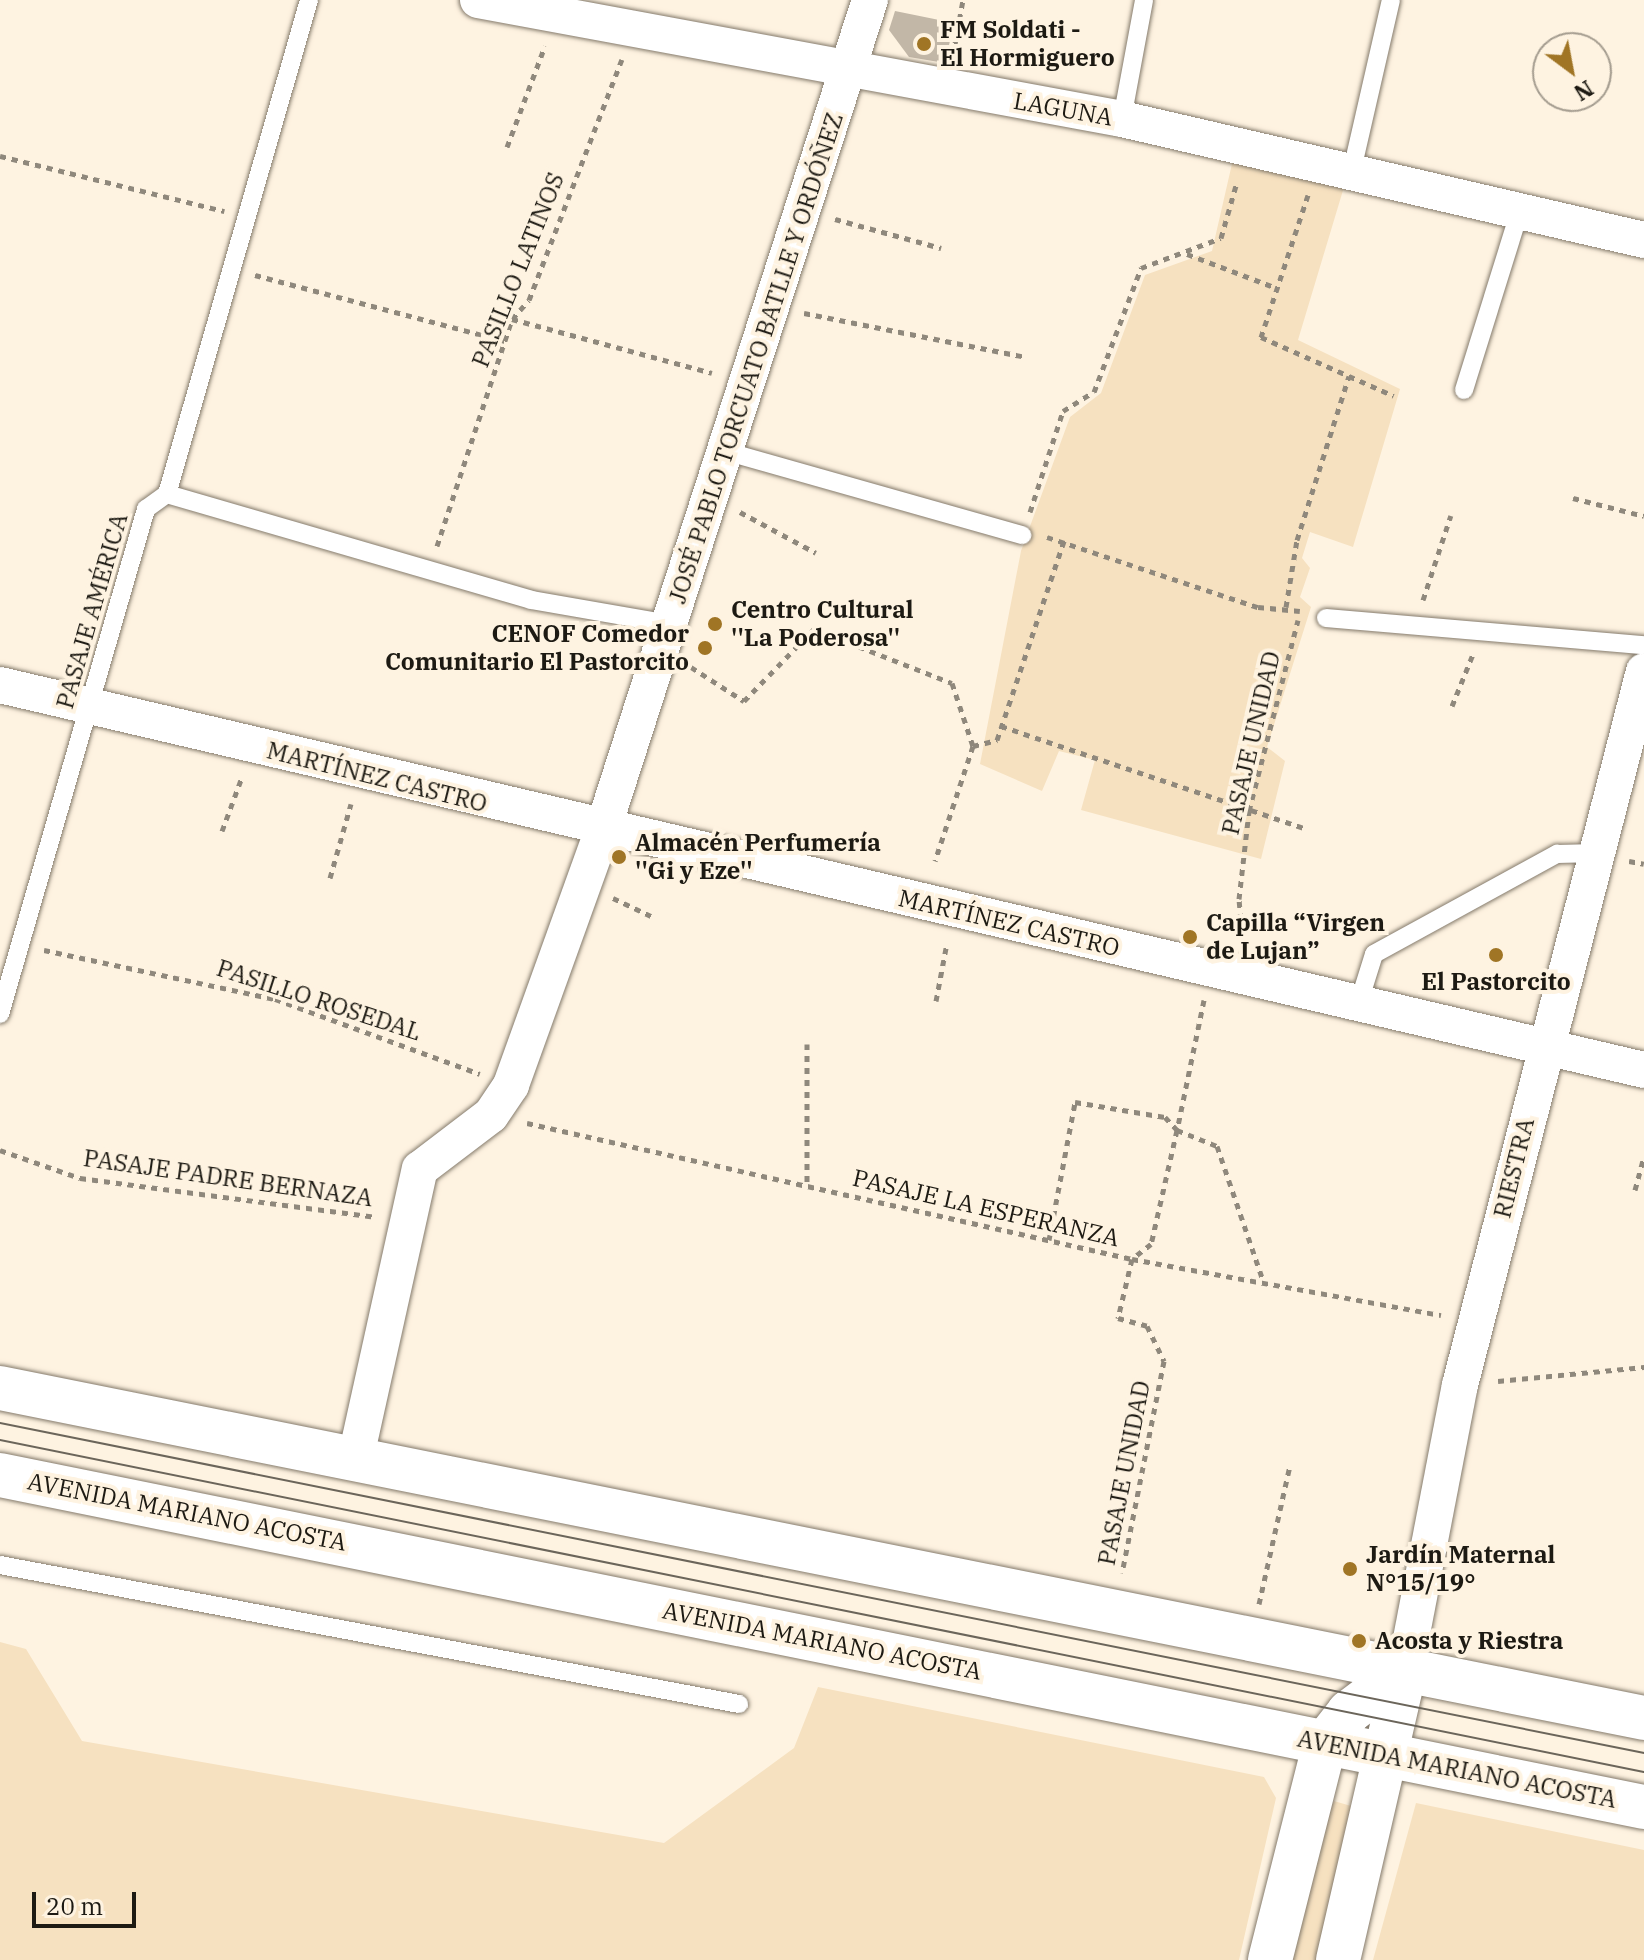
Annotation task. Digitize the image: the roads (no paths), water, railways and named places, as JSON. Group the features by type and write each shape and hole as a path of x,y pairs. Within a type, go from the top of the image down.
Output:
{"main road":[{"path":"0,1388 1644,1718"},
{"name":"AVENIDA MARIANO ACOSTA","path":"0,1475 1644,1807"},
{"path":"1270,1960 1325,1743 1349,1712 1405,1670"},
{"path":"1338,1960 1388,1755 1405,1670"}],"street":[{"name":"JOSÉ PABLO TORCUATO BATLLE Y ORDÓÑEZ","path":"355,1461 420,1169 491,1115 511,1085 602,832 870,0"},
{"name":"LAGUNA","path":"497,2 1122,119 1336,166 1519,213 1644,240"},
{"name":"RIESTRA","path":"1405,1670 1460,1385 1545,1043 1644,671"},
{"name":"MARTÍNEZ CASTRO","path":"0,685 602,832 1545,1043 1644,1070"}],"lane":[{"name":"PASAJE AMÉRICA","path":"0,1014 17,945 90,707 146,509 167,494 309,0"},
{"path":"1122,119 1144,0"},
{"path":"1336,166 1391,0"},
{"path":"1464,390 1519,213"},
{"path":"725,451 1022,535"},
{"path":"167,494 428,573 670,624"},
{"path":"1326,618 1481,634 1644,645"},
{"path":"1359,1002 1374,954 1557,854 1597,853"},
{"path":"0,1565 739,1704"}],"tram line":[{"path":"0,1423 1644,1753"},
{"path":"0,1440 1644,1772"}],"place":[{"name":"FM Soldati - El Hormiguero","path":"924,44"},
{"name":"Centro Cultural ''La Poderosa''","path":"715,624"},
{"name":"CENOF Comedor Comunitario El Pastorcito","path":"705,648"},
{"name":"Almacén Perfumería ''Gi y Eze''","path":"619,857"},
{"name":"Capilla “Virgen de Lujan”","path":"1190,937"},
{"name":"El Pastorcito","path":"1496,955"},
{"name":"Jardín Maternal N°15/19°","path":"1350,1569"},
{"name":"Acosta y Riestra","path":"1359,1641"}]}
